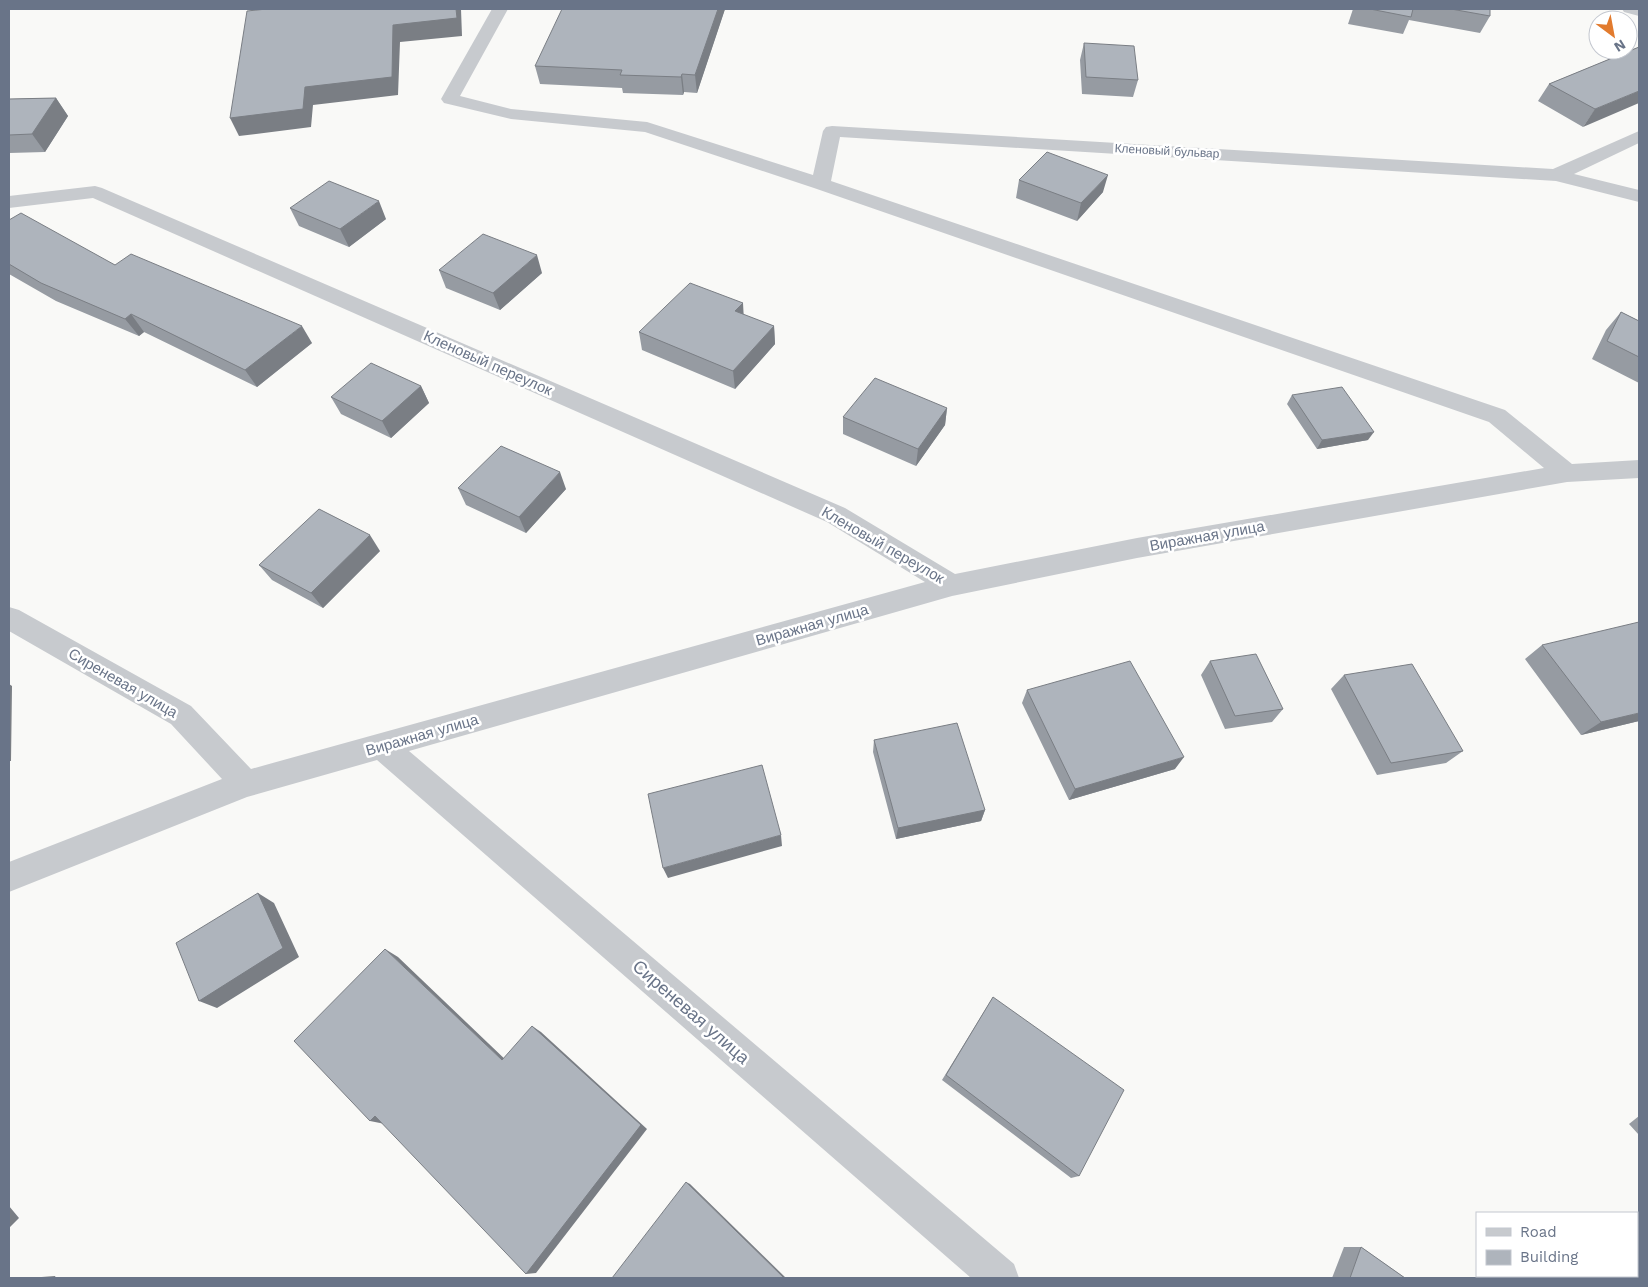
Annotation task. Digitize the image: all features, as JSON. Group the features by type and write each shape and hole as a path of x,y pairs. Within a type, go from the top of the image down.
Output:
{"street":[{"path":"500,9 450,99 511,114 647,126 821,184 1497,416 1567,473"},
{"path":"1630,9 1639,11"},
{"name":"Кленовый бульвар","path":"821,184 832,131 1556,175"},
{"path":"1556,175 1639,136"},
{"path":"1556,175 1639,196"},
{"name":"Кленовый переулок","path":"9,202 96,192 836,515 952,585"},
{"name":"Виражная улица","path":"9,877 246,784 952,585 1136,548 1567,473 1639,469"},
{"name":"Сиреневая улица","path":"9,618 181,714 246,784"},
{"name":"Сиреневая улица","path":"382,746 1000,1278"}],"building":[{"path":"267,9 456,9 457,18 393,25 392,77 305,87 303,109 230,118 247,11"},
{"path":"562,9 718,9 695,75 682,74 681,77 620,75 622,70 535,66"},
{"path":"1370,9 1413,9 1411,17"},
{"path":"1451,9 1490,9 1490,16"},
{"path":"1084,43 1134,46 1138,80 1086,77"},
{"path":"1638,47 1639,91 1595,109 1549,84 1607,60 1638,60"},
{"path":"56,98 32,134 9,135 9,99"},
{"path":"1047,152 1108,175 1081,203 1019,180"},
{"path":"329,181 379,201 340,229 290,208"},
{"path":"21,213 115,265 131,254 302,326 245,370 131,314 125,319 41,283 9,264 9,220"},
{"path":"483,234 537,255 493,293 439,270"},
{"path":"690,283 743,303 735,311 774,326 733,371 639,332"},
{"path":"1621,312 1639,321 1639,357 1607,341"},
{"path":"371,363 421,386 382,421 331,397"},
{"path":"875,378 947,408 918,449 843,417"},
{"path":"1342,387 1374,432 1322,440 1292,395"},
{"path":"501,446 560,472 519,517 458,488"},
{"path":"319,509 370,535 311,593 259,565"},
{"path":"1639,622 1639,713 1601,722 1542,645"},
{"path":"1256,654 1283,709 1235,716 1210,661"},
{"path":"1130,661 1184,757 1075,789 1027,690"},
{"path":"1412,664 1463,751 1391,763 1344,675"},
{"path":"957,723 985,810 898,828 874,740"},
{"path":"762,765 781,835 663,868 648,794"},
{"path":"258,893 283,948 199,1001 176,943"},
{"path":"385,949 502,1060 532,1026 641,1125 526,1274 375,1116 370,1121 294,1041"},
{"path":"993,997 1124,1090 1079,1176 946,1075"},
{"path":"686,1182 784,1278 612,1278"},
{"path":"1361,1247 1405,1278 1350,1278"}]}
